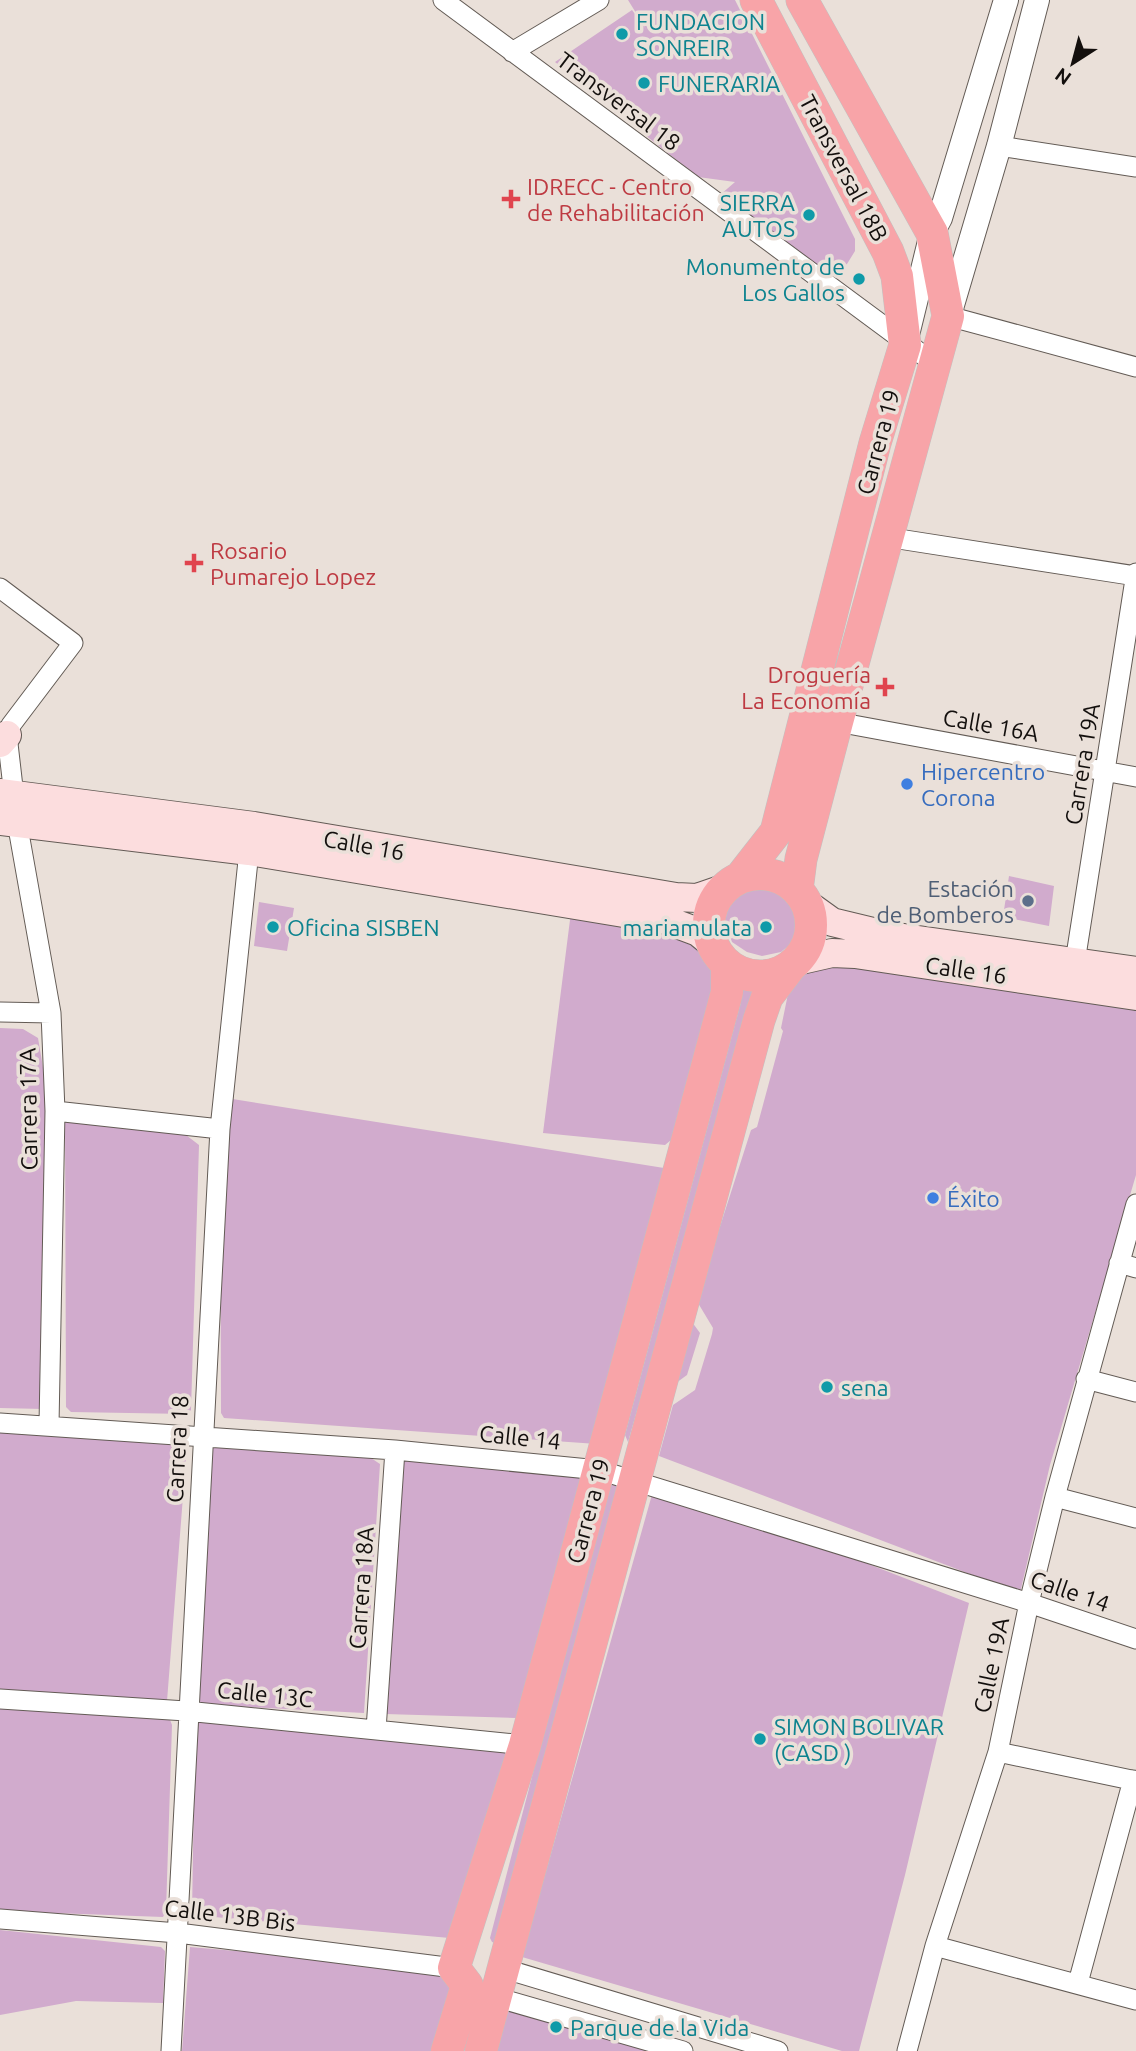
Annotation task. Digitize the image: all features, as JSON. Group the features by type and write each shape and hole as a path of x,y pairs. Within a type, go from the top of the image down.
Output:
{"highway":[{"name":"Transversal 18B","path":"756,0 888,252 897,276 905,345"},
{"name":"Transversal 18B","path":"802,0 932,233 948,316"},
{"name":"Carrera 19","path":"802,897 801,859 948,316"},
{"name":"Carrera 19","path":"733,883 776,831 875,443 905,345"},
{"path":"766,874 783,880 802,897 811,930 807,947 793,964 772,975 753,975 721,955 709,928 711,910 733,883 766,874"},
{"name":"Carrera 19","path":"454,1968 525,1745 727,992 721,955"},
{"name":"Carrera 19","path":"481,2051 759,1020 767,998 793,964"},
{"path":"447,2051 467,1984 454,1968"}],"main road":[{"name":"Calle 16","path":"8,808 254,826 676,897 697,898 733,883"},
{"name":"Calle 16","path":"8,808 666,920 698,932 721,955"},
{"name":"Calle 16","path":"802,897 824,918 852,928 1136,971"},
{"name":"Calle 16","path":"793,964 832,953 855,954 1136,996"}],"street":[{"name":"Transversal 18","path":"443,0 935,365"},
{"path":"512,51 599,0"},
{"name":"Carrera 19","path":"905,345 932,233 940,218 1006,0"},
{"name":"Carrera 19","path":"948,316 999,146 1037,0"},
{"path":"999,146 1136,167"},
{"path":"948,316 1136,367"},
{"path":"886,537 1136,575"},
{"name":"Carrera 19A","path":"1075,962 1136,575"},
{"path":"0,588 73,643 11,725 4,739"},
{"name":"Calle 16A","path":"837,722 1136,777"},
{"name":"Carrera 17A","path":"4,739 8,808 51,1013 55,1111 49,1425"},
{"name":"Carrera 18","path":"170,2051 186,1711 220,1129 249,851"},
{"path":"0,1012 51,1013"},
{"path":"55,1111 220,1129"},
{"name":"Calle 19A","path":"907,2051 935,1946 998,1752 1029,1603 1055,1497 1086,1379 1127,1265 1136,1204"},
{"path":"1086,1379 1136,1392"},
{"name":"Calle 14","path":"0,1423 395,1450 599,1470 1029,1603 1136,1639"},
{"name":"Carrera 18A","path":"376,1730 395,1450"},
{"path":"1055,1497 1136,1518"},
{"name":"Calle 13C","path":"0,1699 186,1711 525,1745"},
{"path":"998,1752 1135,1781 1078,1983"},
{"name":"Calle 13B Bis","path":"0,1919 176,1933 454,1968"},
{"path":"935,1946 1136,2000"},
{"path":"499,1982 683,2051"},
{"path":"499,1982 778,2051"}],"building":[{"path":"628,0 735,0 855,239 855,251 847,264 837,271 824,272 720,195 735,182 698,177 645,135 632,106 615,113 597,86 589,89 555,62 632,10 646,29"},
{"name":"Estación de Bomberos","path":"1009,876 1054,886 1049,926 1003,917"},
{"path":"759,877 783,883 803,917 794,941 781,952 762,956 747,952 732,942 725,922 730,896"},
{"name":"Oficina SISBEN","path":"259,902 294,908 287,951 254,946"},
{"path":"571,912 656,923 710,948 718,973 671,1140 665,1145 543,1133"},
{"path":"809,961 1136,999 1136,1175 1050,1465 1020,1593 659,1456 673,1405 695,1390 712,1334 713,1328 698,1303 699,1292 751,1130 757,1127 783,1031 781,1028 789,989"},
{"path":"742,973 761,977 628,1442 625,1435 741,1002"},
{"path":"0,1028 23,1029 38,1038 48,1097 43,1409 0,1408"},
{"path":"220,1097 664,1168 597,1444 224,1418 221,1413"},
{"path":"65,1119 186,1135 199,1145 191,1410 187,1414 71,1412 66,1407"},
{"path":"692,1322 700,1333 687,1375 676,1383"},
{"path":"0,1430 187,1445 167,1701 0,1693"},
{"path":"211,1444 371,1458 380,1464 364,1713 194,1704"},
{"path":"401,1455 590,1462 516,1718 385,1714"},
{"path":"620,1477 495,1943 490,1938 610,1478"},
{"name":"SIMON BOLIVAR (CASD )","path":"664,1485 969,1603 905,1875 859,2051 842,2051 522,1957 653,1491"},
{"path":"0,1704 169,1717 172,1725 166,1911 163,1917 0,1911"},
{"path":"197,1720 510,1737 461,1939 192,1915"},
{"path":"0,1930 161,1947 165,1951 163,2003 76,2001 0,2015"},
{"path":"190,1947 458,1970 439,2051 182,2051"},
{"name":"Parque de la Vida","path":"513,1997 689,2051 493,2051"}],"place":[{"name":"FUNDACION SONREIR","path":"622,34"},
{"name":"FUNERARIA","path":"644,83"},
{"name":"IDRECC - Centro de Rehabilitación","path":"511,199"},
{"name":"SIERRA AUTOS","path":"809,215"},
{"name":"Monumento de Los Gallos","path":"859,279"},
{"name":"Rosario Pumarejo Lopez","path":"194,563"},
{"name":"Droguería La Economía","path":"885,687"},
{"name":"Hipercentro Corona","path":"907,784"},
{"name":"Estación de Bomberos","path":"1028,901"},
{"name":"Oficina SISBEN","path":"273,927"},
{"name":"mariamulata","path":"766,927"},
{"name":"Éxito","path":"933,1198"},
{"name":"sena","path":"827,1387"},
{"name":"SIMON BOLIVAR (CASD )","path":"760,1739"},
{"name":"Parque de la Vida","path":"556,2027"}]}
